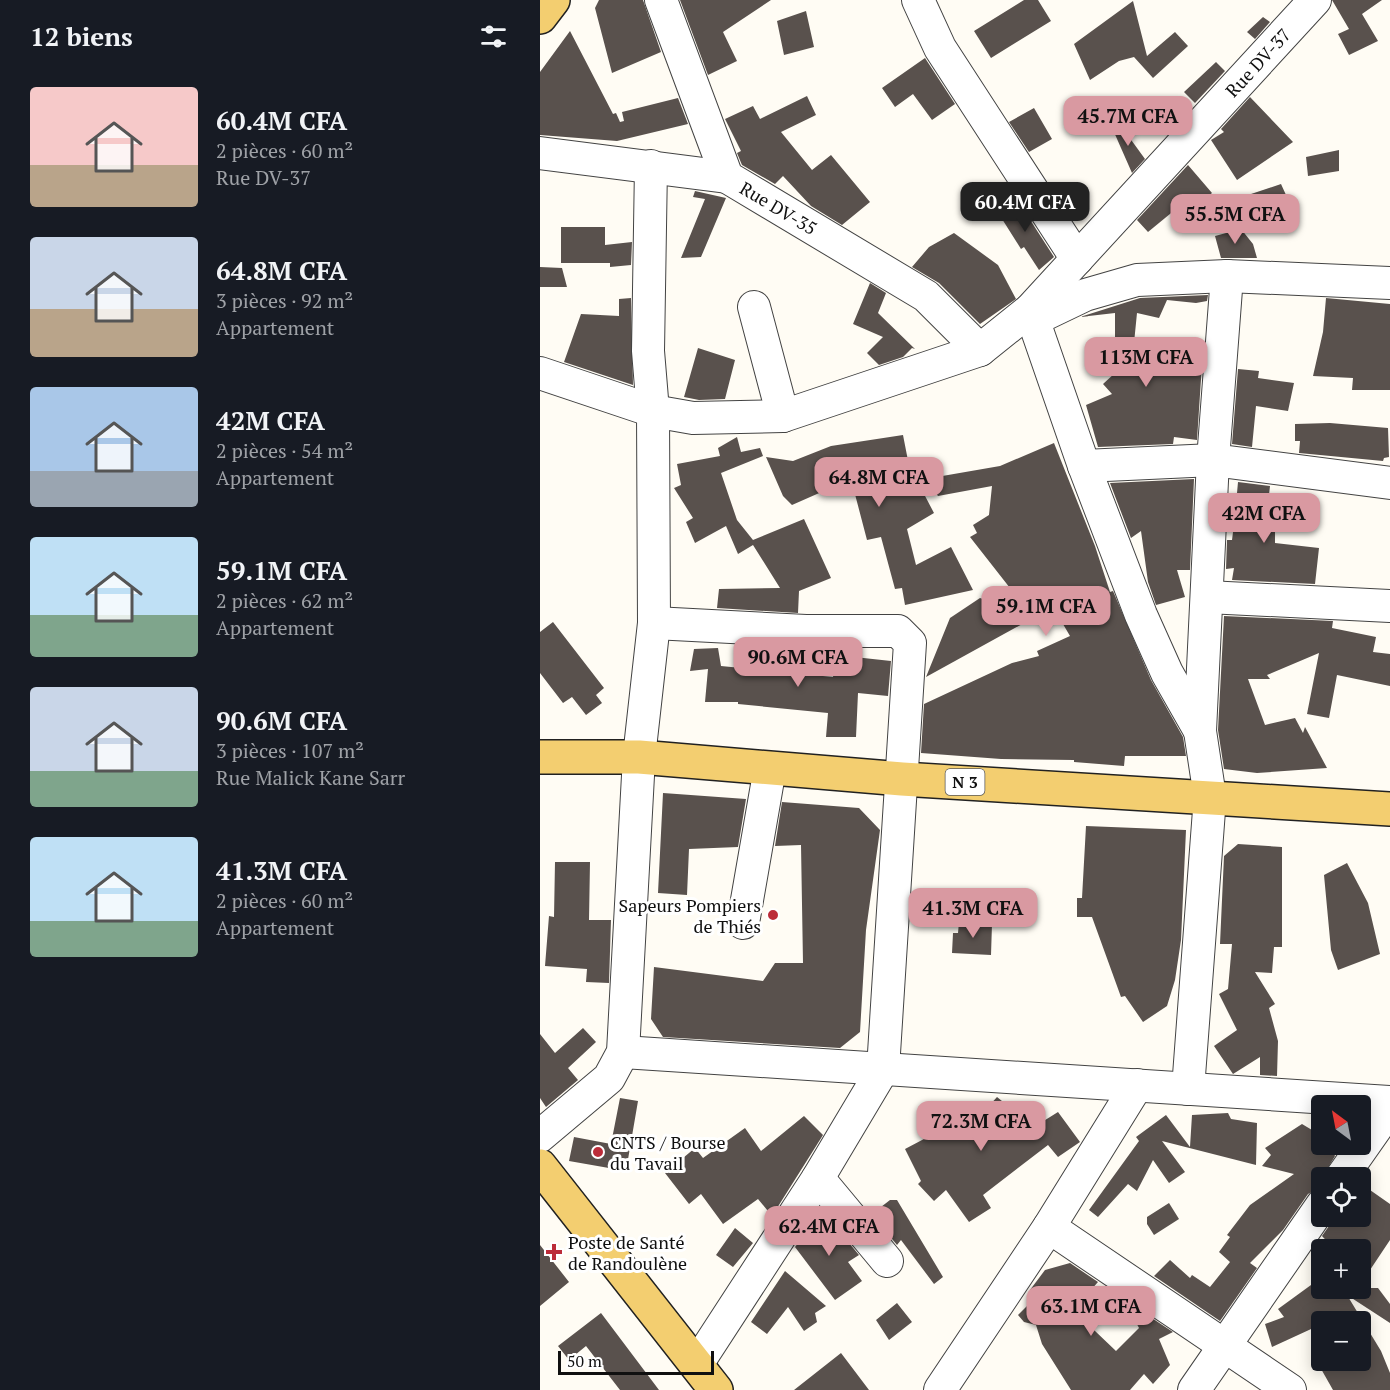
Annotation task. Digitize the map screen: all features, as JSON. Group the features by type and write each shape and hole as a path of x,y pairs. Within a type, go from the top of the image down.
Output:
{"main road":[{"path":"540,17 553,0"},
{"name":"N 3","path":"540,756 639,757 902,778 1390,810"},
{"path":"540,1166 717,1390"}],"street":[{"name":"Rue DV-35","path":"661,0 727,177 926,296 980,350"},
{"path":"918,0 940,48 1077,259"},
{"name":"Rue DV-37","path":"1032,315 1077,259 1315,0"},
{"path":"540,153 727,177"},
{"path":"540,1136 609,1078 623,1052 639,757 654,622 653,411 648,351 651,166"},
{"path":"540,373 653,411 693,418 783,416 980,350 1032,315 1085,295 1137,280 1227,276 1390,284"},
{"path":"1188,1089 1210,797 1200,731 1214,460 1227,276"},
{"path":"754,307 783,416"},
{"path":"1032,315 1084,466 1141,615 1167,673 1200,731"},
{"path":"1084,466 1214,460 1390,483"},
{"path":"1207,597 1390,606"},
{"path":"654,622 807,631 898,631 910,643 911,656 883,1069 818,1178 697,1364"},
{"path":"743,923 770,768"},
{"path":"623,1052 1390,1102"},
{"path":"940,1390 1049,1227 1137,1085"},
{"path":"1349,1167 1390,1108"},
{"path":"818,1178 887,1261"},
{"path":"1194,1390 1311,1221"},
{"path":"1049,1227 1290,1390"}],"building":[{"path":"599,0 643,0 661,52 612,73 595,8"},
{"path":"680,0 771,0 723,32 737,61 708,75"},
{"path":"1024,0 1038,0 1051,21 991,58 974,31"},
{"path":"1332,0 1382,0 1362,14 1378,41 1349,55 1338,34 1349,29"},
{"path":"1133,1 1147,56 1175,32 1188,46 1153,78 1134,57 1119,61 1090,80 1074,44"},
{"path":"806,11 814,47 784,55 777,21"},
{"path":"1263,17 1270,22 1255,39 1247,32"},
{"path":"570,31 613,114 616,113 620,122 624,121 622,112 678,98 688,124 617,141 540,135 540,72"},
{"path":"925,58 955,104 932,120 913,94 895,107 882,88"},
{"path":"1216,62 1225,71 1195,103 1184,92"},
{"path":"807,96 816,115 781,132 812,170 831,155 870,202 842,225 811,206 783,176 775,184 742,165 737,153 741,151 725,119 753,106 760,119"},
{"path":"1250,97 1293,142 1237,180 1211,140 1224,132 1221,129"},
{"path":"1034,108 1052,139 1029,152 1009,122"},
{"path":"1116,119 1145,159 1132,173 1110,123"},
{"path":"1339,150 1339,171 1308,176 1306,157"},
{"path":"1188,165 1212,193 1194,208 1187,200 1148,232 1137,220"},
{"path":"1281,184 1291,206 1260,219 1245,196"},
{"path":"695,191 726,198 701,257 681,258 705,199 693,197"},
{"path":"1016,198 1054,257 1039,270 1024,247 1021,249 997,211"},
{"path":"561,227 605,227 605,245 632,242 631,265 610,267 610,263 561,263"},
{"path":"1241,229 1253,244 1257,258 1221,258 1215,236"},
{"path":"954,233 998,265 1016,299 980,324 939,283 912,267 929,247"},
{"path":"540,267 562,268 567,287 540,287"},
{"path":"870,283 886,293 878,313 915,349 912,348 903,357 879,365 867,353 883,337 853,324"},
{"path":"1208,295 1207,301 1196,303 1167,300 1159,318 1137,313 1132,363 1164,361 1164,365 1202,364 1197,440 1174,437 1173,444 1098,447 1086,405 1112,394 1103,384 1115,373 1115,313 1080,317 1140,298"},
{"path":"631,298 633,385 564,362 581,314 619,316 619,299"},
{"path":"1326,298 1390,304 1390,390 1352,390 1353,378 1313,376 1323,332"},
{"path":"698,348 735,360 725,399 699,400 684,397"},
{"path":"1238,369 1259,371 1258,378 1294,383 1288,411 1256,406 1252,447 1232,444"},
{"path":"1330,423 1388,428 1389,457 1384,458 1383,461 1299,453 1300,441 1295,441 1295,424"},
{"path":"903,435 911,476 920,471 931,490 924,494 934,513 907,529 916,565 951,547 973,590 905,605 902,588 895,589 881,537 867,540 851,479 792,505 783,496 766,457 793,461 831,446"},
{"path":"737,437 741,452 760,448 763,456 721,473 737,520 753,540 804,519 831,578 799,591 798,613 717,608 719,589 780,588 753,545 738,554 726,526 695,543 686,522 693,518 674,488 681,485 677,464 720,456 718,448"},
{"path":"1054,443 1095,546 1110,592 1113,591 1151,680 1183,737 1186,756 1125,756 1124,766 1074,762 1074,760 1001,759 921,753 924,704 1012,663 1039,656 1037,651 1070,636 1053,607 926,677 950,618 980,598 1032,616 970,537 977,533 973,525 989,515 992,486 938,496 925,479 1000,466"},
{"path":"1194,479 1190,570 1177,570 1185,597 1156,605 1148,582 1141,531 1131,538 1110,483"},
{"path":"1238,482 1270,486 1266,522 1275,522 1275,543 1319,548 1315,584 1232,580 1234,568 1226,569 1227,540 1232,540 1236,509 1229,508 1231,493 1237,493"},
{"path":"1224,616 1333,621 1332,628 1376,637 1373,652 1390,654 1390,686 1337,675 1329,718 1307,714 1319,653 1267,675 1270,679 1248,679 1265,725 1295,718 1303,733 1305,727 1327,768 1257,773 1224,769 1218,730"},
{"path":"553,622 604,688 596,695 602,703 586,715 572,697 563,703 540,673 540,632"},
{"path":"718,648 721,666 833,677 836,655 891,661 888,696 858,693 856,737 826,737 828,713 738,704 738,702 705,702 708,669 690,671 694,649"},
{"path":"663,793 746,799 738,847 689,849 687,895 658,893"},
{"path":"782,802 859,808 880,830 866,930 860,1032 840,1048 663,1037 651,1019 654,967 763,981 775,963 803,963 801,845 775,846"},
{"path":"1086,826 1186,830 1181,940 1175,980 1167,1006 1143,1022 1125,996 1121,997 1092,917 1077,917 1077,898 1082,898"},
{"path":"1238,844 1282,847 1282,947 1274,947 1272,973 1255,972 1275,1004 1269,1008 1278,1041 1277,1076 1260,1075 1260,1057 1233,1074 1214,1046 1237,1030 1219,994 1228,989 1232,944 1220,944 1224,856"},
{"path":"555,862 590,862 589,920 611,920 609,983 586,982 587,969 545,966 549,916 554,917"},
{"path":"1347,863 1368,903 1380,954 1338,970 1331,950 1324,875"},
{"path":"959,922 992,924 991,955 952,953 953,933 958,933"},
{"path":"583,1028 596,1042 568,1068 578,1080 546,1107 540,1098 540,1034 555,1053"},
{"path":"997,1097 1034,1127 1058,1112 1080,1142 1058,1157 1048,1145 983,1195 991,1208 969,1222 946,1190 934,1201 918,1184 921,1181 905,1149 941,1130 925,1103 957,1104 970,1127"},
{"path":"620,1098 638,1101 626,1171 569,1161 574,1137 611,1144"},
{"path":"1228,1113 1231,1119 1257,1123 1256,1165 1162,1141 1185,1172 1169,1183 1153,1160 1137,1191 1128,1184 1098,1217 1089,1210 1139,1141 1136,1137 1166,1115 1190,1147 1192,1115"},
{"path":"804,1116 823,1135 772,1216 758,1199 723,1224 701,1194 689,1204 665,1173 695,1148 703,1158 745,1128 761,1151"},
{"path":"1302,1124 1311,1129 1311,1155 1335,1156 1328,1167 1311,1167 1311,1192 1283,1230 1250,1263 1257,1268 1220,1321 1154,1276 1170,1260 1190,1278 1192,1275 1210,1287 1230,1262 1219,1252 1230,1237 1227,1235 1250,1205 1294,1174 1262,1166 1271,1155 1265,1148"},
{"path":"1371,1191 1390,1204 1390,1240 1371,1268 1371,1239 1325,1239 1322,1236 1328,1227 1371,1227"},
{"path":"890,1200 897,1200 943,1277 934,1284 901,1240 897,1245 872,1214"},
{"path":"1169,1203 1179,1219 1154,1235 1147,1224 1147,1217"},
{"path":"823,1212 859,1255 848,1262 862,1281 835,1300 795,1247"},
{"path":"735,1228 753,1243 733,1267 716,1255"},
{"path":"540,1245 569,1282 540,1306"},
{"path":"1070,1263 1098,1282 1073,1310 1116,1351 1139,1328 1130,1311 1135,1307 1173,1332 1159,1339 1170,1365 1153,1384 1144,1374 1130,1390 1071,1390 1042,1344 1036,1325 1024,1322 1018,1315 1037,1296 1030,1290 1045,1270"},
{"path":"785,1271 826,1306 815,1313 817,1322 804,1331 788,1307 767,1334 751,1322"},
{"path":"1311,1285 1311,1299 1349,1299 1357,1311 1311,1311 1311,1329 1272,1347 1265,1324 1284,1317 1278,1309"},
{"path":"1371,1288 1378,1288 1390,1304 1390,1323 1353,1299 1371,1299"},
{"path":"897,1303 912,1322 889,1340 876,1320"},
{"path":"601,1313 659,1390 620,1390 586,1346 569,1360 558,1346"},
{"path":"1371,1335 1390,1373 1390,1390 1333,1390 1322,1371 1371,1371"},
{"path":"841,1353 869,1390 794,1390"}],"place":[{"name":"Sapeurs Pompiers de Thiés","path":"773,915"},
{"name":"CNTS / Bourse du Tavail","path":"598,1152"},
{"name":"Poste de Santé de Randoulène","path":"554,1252"}]}
